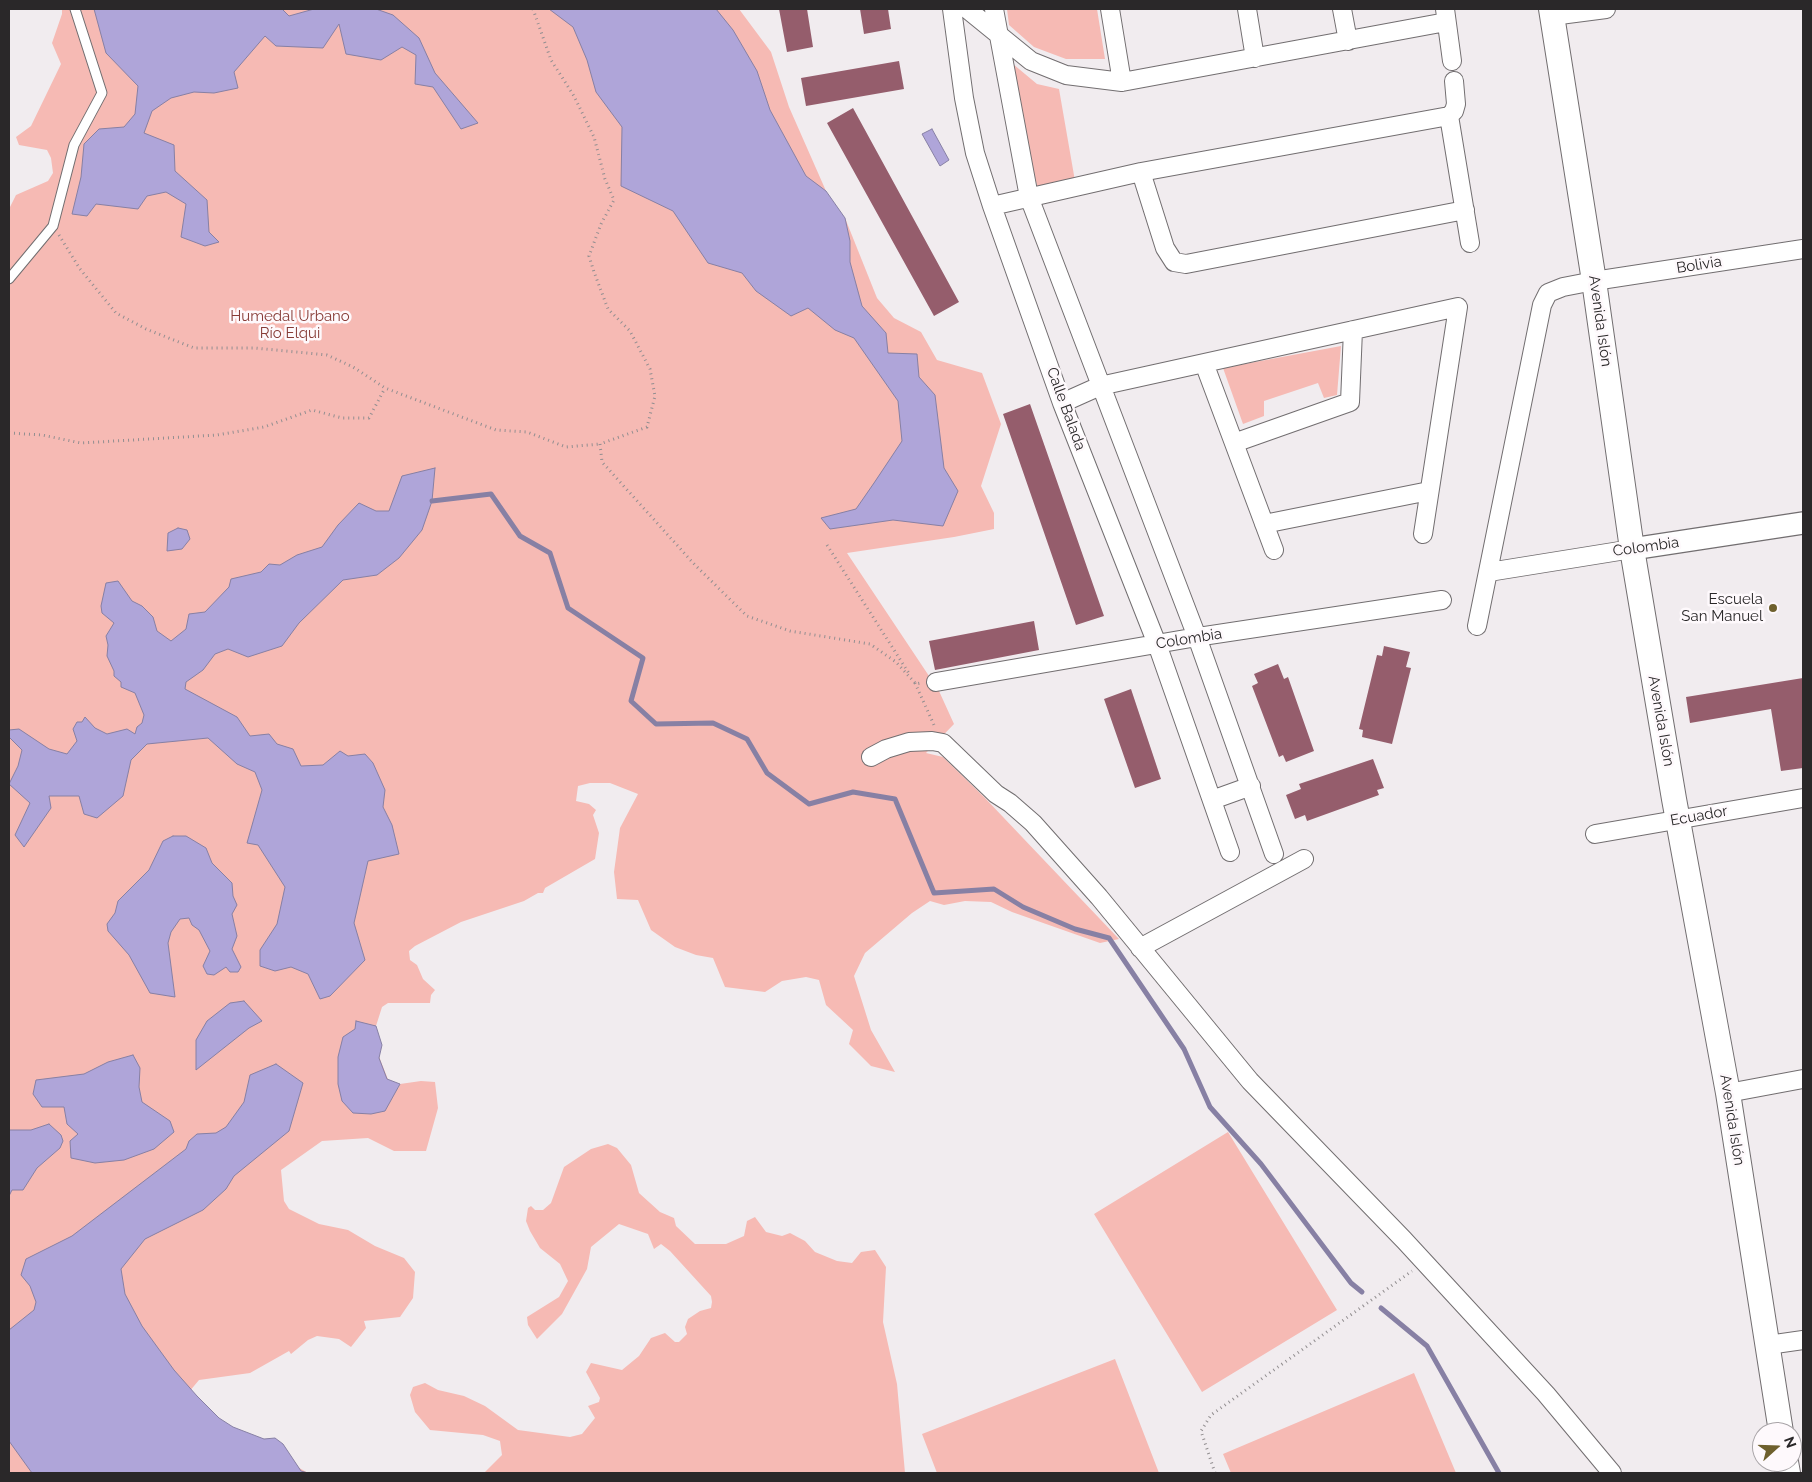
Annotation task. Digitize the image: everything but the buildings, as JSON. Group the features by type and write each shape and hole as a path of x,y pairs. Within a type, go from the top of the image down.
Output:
{"main road":[{"name":"Avenida Islón","path":"1552,12 1594,281 1632,549 1678,819 1728,1093 1780,1422"}],"street":[{"name":"Calle Balada","path":"952,9 964,98 976,153 992,206 1062,402 1157,644 1230,852"},
{"path":"967,9 1031,61 1066,75 1122,82 1348,41 1446,15 1452,61"},
{"path":"994,9 1028,197 1197,637 1274,854"},
{"path":"1110,9 1122,82"},
{"path":"1247,9 1255,58"},
{"path":"1342,9 1348,41"},
{"path":"1552,12 1606,9"},
{"path":"992,206 1140,172 1448,116 1454,111 1456,104 1454,81"},
{"path":"1448,116 1470,243"},
{"path":"1140,172 1165,248 1174,262 1186,264 1465,210"},
{"name":"Bolivia","path":"1489,572 1542,305 1548,292 1594,281 1803,248"},
{"path":"1062,402 1100,386 1458,307 1423,534"},
{"path":"1234,443 1350,402 1353,330"},
{"path":"1204,363 1274,550"},
{"path":"1264,524 1429,491"},
{"name":"Colombia","path":"1489,572 1803,523"},
{"path":"1477,626 1489,572"},
{"name":"Colombia","path":"936,682 1197,637 1442,600"},
{"path":"871,757 886,749 909,742 932,741 943,743 996,794 1010,803 1033,823 1099,896 1250,1081 1424,1262 1546,1394 1612,1473"},
{"path":"1212,800 1251,786"},
{"name":"Ecuador","path":"1595,834 1803,798"},
{"path":"1140,948 1304,859"},
{"path":"1728,1093 1803,1079"},
{"path":"1768,1345 1803,1340"}],"lane":[{"path":"9,279 53,226 74,144 102,92 75,9"}],"path":[{"path":"53,226 80,269 116,313 146,329 194,348 255,348 327,355 353,367 385,388 496,430 527,432 566,447 600,444 647,427 655,396 650,369 630,331 608,309 589,256 601,224 614,200 605,179 594,137 574,96 551,60 533,9"},
{"path":"9,433 42,435 81,443 218,435 264,428 312,410 342,418 369,418 385,388"},
{"path":"600,444 602,462 623,487 695,565 747,616 790,631 870,644 896,662 916,684"},
{"path":"827,545 916,684 943,743"},
{"path":"916,684 936,682"},
{"path":"1215,1473 1201,1431 1211,1415 1424,1262"}],"green space":[{"name":"Humedal Urbano Río Elqui","path":"62,9 739,9 771,52 789,107 826,191 821,187 849,250 845,218 877,298 894,318 921,332 937,360 982,373 1001,424 981,486 994,513 994,529 847,553 939,691 954,724 926,753 943,757 984,797 1119,939 1100,943 1012,912 991,902 965,901 944,905 930,901 912,913 865,953 854,976 871,1030 895,1072 871,1066 849,1044 853,1030 826,1005 819,980 806,977 782,981 765,992 725,987 713,958 696,955 675,947 651,930 638,900 617,899 614,872 620,828 638,794 610,783 590,783 578,786 576,801 589,804 596,810 593,815 599,833 595,859 545,888 543,893 538,893 524,901 461,922 415,946 409,951 410,960 417,965 423,979 435,990 431,995 430,1003 388,1003 382,1007 376,1026 378,1054 389,1082 398,1088 400,1084 421,1081 435,1082 438,1108 426,1151 394,1151 368,1138 322,1141 281,1170 284,1201 289,1209 319,1224 348,1230 375,1246 404,1258 415,1272 413,1298 400,1317 364,1321 366,1328 351,1347 339,1339 317,1336 308,1340 291,1354 289,1351 250,1373 199,1380 189,1392 198,1409 308,1473 9,1473 9,209 16,195 48,181 53,173 51,158 47,150 19,145 16,137 31,126 61,64 52,43"},
{"path":"1007,9 1097,9 1105,59 1066,59 1034,47 1009,25"},
{"path":"1013,64 1037,84 1059,89 1075,181 1038,189 1023,131"},
{"path":"1341,346 1337,395 1324,398 1318,383 1264,401 1264,416 1243,424 1223,368"},
{"path":"1228,1132 1337,1310 1202,1392 1094,1214"},
{"path":"608,1144 617,1148 631,1165 639,1193 660,1212 674,1218 676,1226 695,1244 726,1244 744,1236 747,1221 755,1217 766,1232 782,1236 790,1233 805,1241 815,1252 837,1261 852,1263 861,1252 875,1250 886,1267 883,1322 897,1384 905,1473 484,1473 502,1455 500,1441 483,1435 430,1430 415,1412 410,1395 413,1387 425,1383 438,1390 464,1396 485,1406 518,1430 570,1437 582,1434 595,1418 588,1406 599,1402 600,1398 586,1372 591,1363 622,1370 639,1356 651,1338 665,1333 675,1342 679,1342 687,1334 685,1327 688,1319 700,1311 711,1308 711,1296 670,1251 661,1244 654,1249 648,1234 619,1224 591,1247 587,1269 562,1314 537,1339 528,1325 527,1317 559,1297 568,1281 560,1264 540,1248 530,1231 526,1221 528,1208 531,1206 535,1210 543,1210 551,1203 564,1167 591,1149"},
{"path":"1115,1359 1159,1473 937,1473 922,1434"},
{"path":"1414,1373 1456,1473 1231,1473 1223,1454"}],"shaded area":[{"path":"94,9 282,9 289,16 314,9 376,9 393,15 419,38 435,73 478,123 461,129 433,87 415,84 416,55 402,47 381,60 346,54 339,24 323,48 276,46 265,36 234,72 238,88 214,93 194,92 171,98 152,111 144,133 174,145 175,171 207,200 209,232 219,242 205,246 181,237 186,204 166,192 147,196 138,209 96,204 87,216 72,214 81,177 84,144 99,129 124,127 135,114 138,86 106,53"},
{"path":"549,9 716,9 733,30 757,71 770,110 806,176 826,191 845,218 850,241 850,262 862,306 886,333 888,353 917,354 919,377 935,395 944,468 958,491 943,526 893,520 830,529 821,518 856,509 902,441 898,401 854,338 835,330 808,308 791,316 756,291 742,273 708,263 673,211 621,186 622,127 596,92 587,60 573,27"},
{"path":"932,129 949,160 940,166 922,134"},
{"path":"435,468 432,501 422,530 399,558 377,575 343,580 299,623 282,646 248,657 228,649 215,654 203,670 186,682 185,689 237,717 250,736 269,734 277,744 293,749 301,766 323,765 340,751 348,756 365,754 373,763 385,790 383,807 392,825 399,854 368,861 354,923 365,960 330,996 320,999 308,974 291,967 275,971 260,966 260,950 277,924 285,887 258,845 247,843 262,790 255,772 237,764 208,738 147,744 131,760 123,796 97,818 84,814 79,796 49,796 51,808 24,847 15,835 30,803 9,784 18,766 22,750 9,737 9,730 19,729 49,749 67,754 77,741 73,729 77,722 82,722 85,717 95,728 107,734 127,729 135,734 137,727 142,723 144,715 135,693 121,687 121,682 114,676 114,671 107,656 108,645 106,636 114,623 102,613 101,606 106,583 118,581 132,601 142,606 153,617 157,631 171,641 186,629 189,614 205,612 229,587 231,579 261,572 269,564 280,565 297,555 322,547 338,525 359,503 376,511 389,511 402,476"},
{"path":"178,528 187,530 190,539 182,549 167,551 168,533"},
{"path":"173,836 186,836 206,848 212,863 232,883 233,896 237,905 232,914 237,936 232,949 241,967 238,972 230,972 226,967 214,975 207,974 203,966 210,951 199,930 192,925 189,918 180,919 171,932 168,943 175,997 150,993 129,955 108,931 107,924 115,913 118,901 149,870 163,841"},
{"path":"244,1001 262,1021 249,1028 196,1070 196,1040 207,1021 230,1003"},
{"path":"356,1021 376,1026 382,1045 379,1058 387,1079 400,1084 385,1111 371,1114 353,1113 342,1101 338,1084 338,1057 343,1037 355,1029"},
{"path":"133,1055 140,1068 139,1087 142,1102 170,1121 174,1132 154,1149 124,1160 95,1163 71,1158 70,1141 78,1134 67,1124 64,1107 42,1107 33,1094 36,1080 84,1074 108,1062"},
{"path":"276,1064 303,1083 289,1131 234,1176 226,1189 203,1210 145,1239 121,1269 125,1294 142,1326 174,1370 197,1396 219,1418 233,1427 264,1439 275,1438 283,1444 301,1471 308,1473 32,1473 9,1441 9,1330 34,1310 36,1302 30,1286 21,1275 26,1259 72,1236 186,1149 189,1141 197,1134 216,1133 226,1127 244,1102 250,1075"},
{"path":"49,1124 61,1135 63,1141 60,1148 37,1168 23,1190 12,1190 9,1196 9,1130 31,1130"}],"waterway":[{"path":"432,501 491,494 520,536 550,553 568,608 643,658 631,701 656,724 713,723 747,739 767,773 809,804 853,792 895,799 934,893 994,889 1023,907 1075,929 1109,938 1184,1049 1210,1107 1261,1164 1351,1283 1362,1292"},
{"path":"1381,1308 1427,1346 1499,1473"}],"place":[{"name":"Escuela San Manuel","path":"1773,608"}]}
